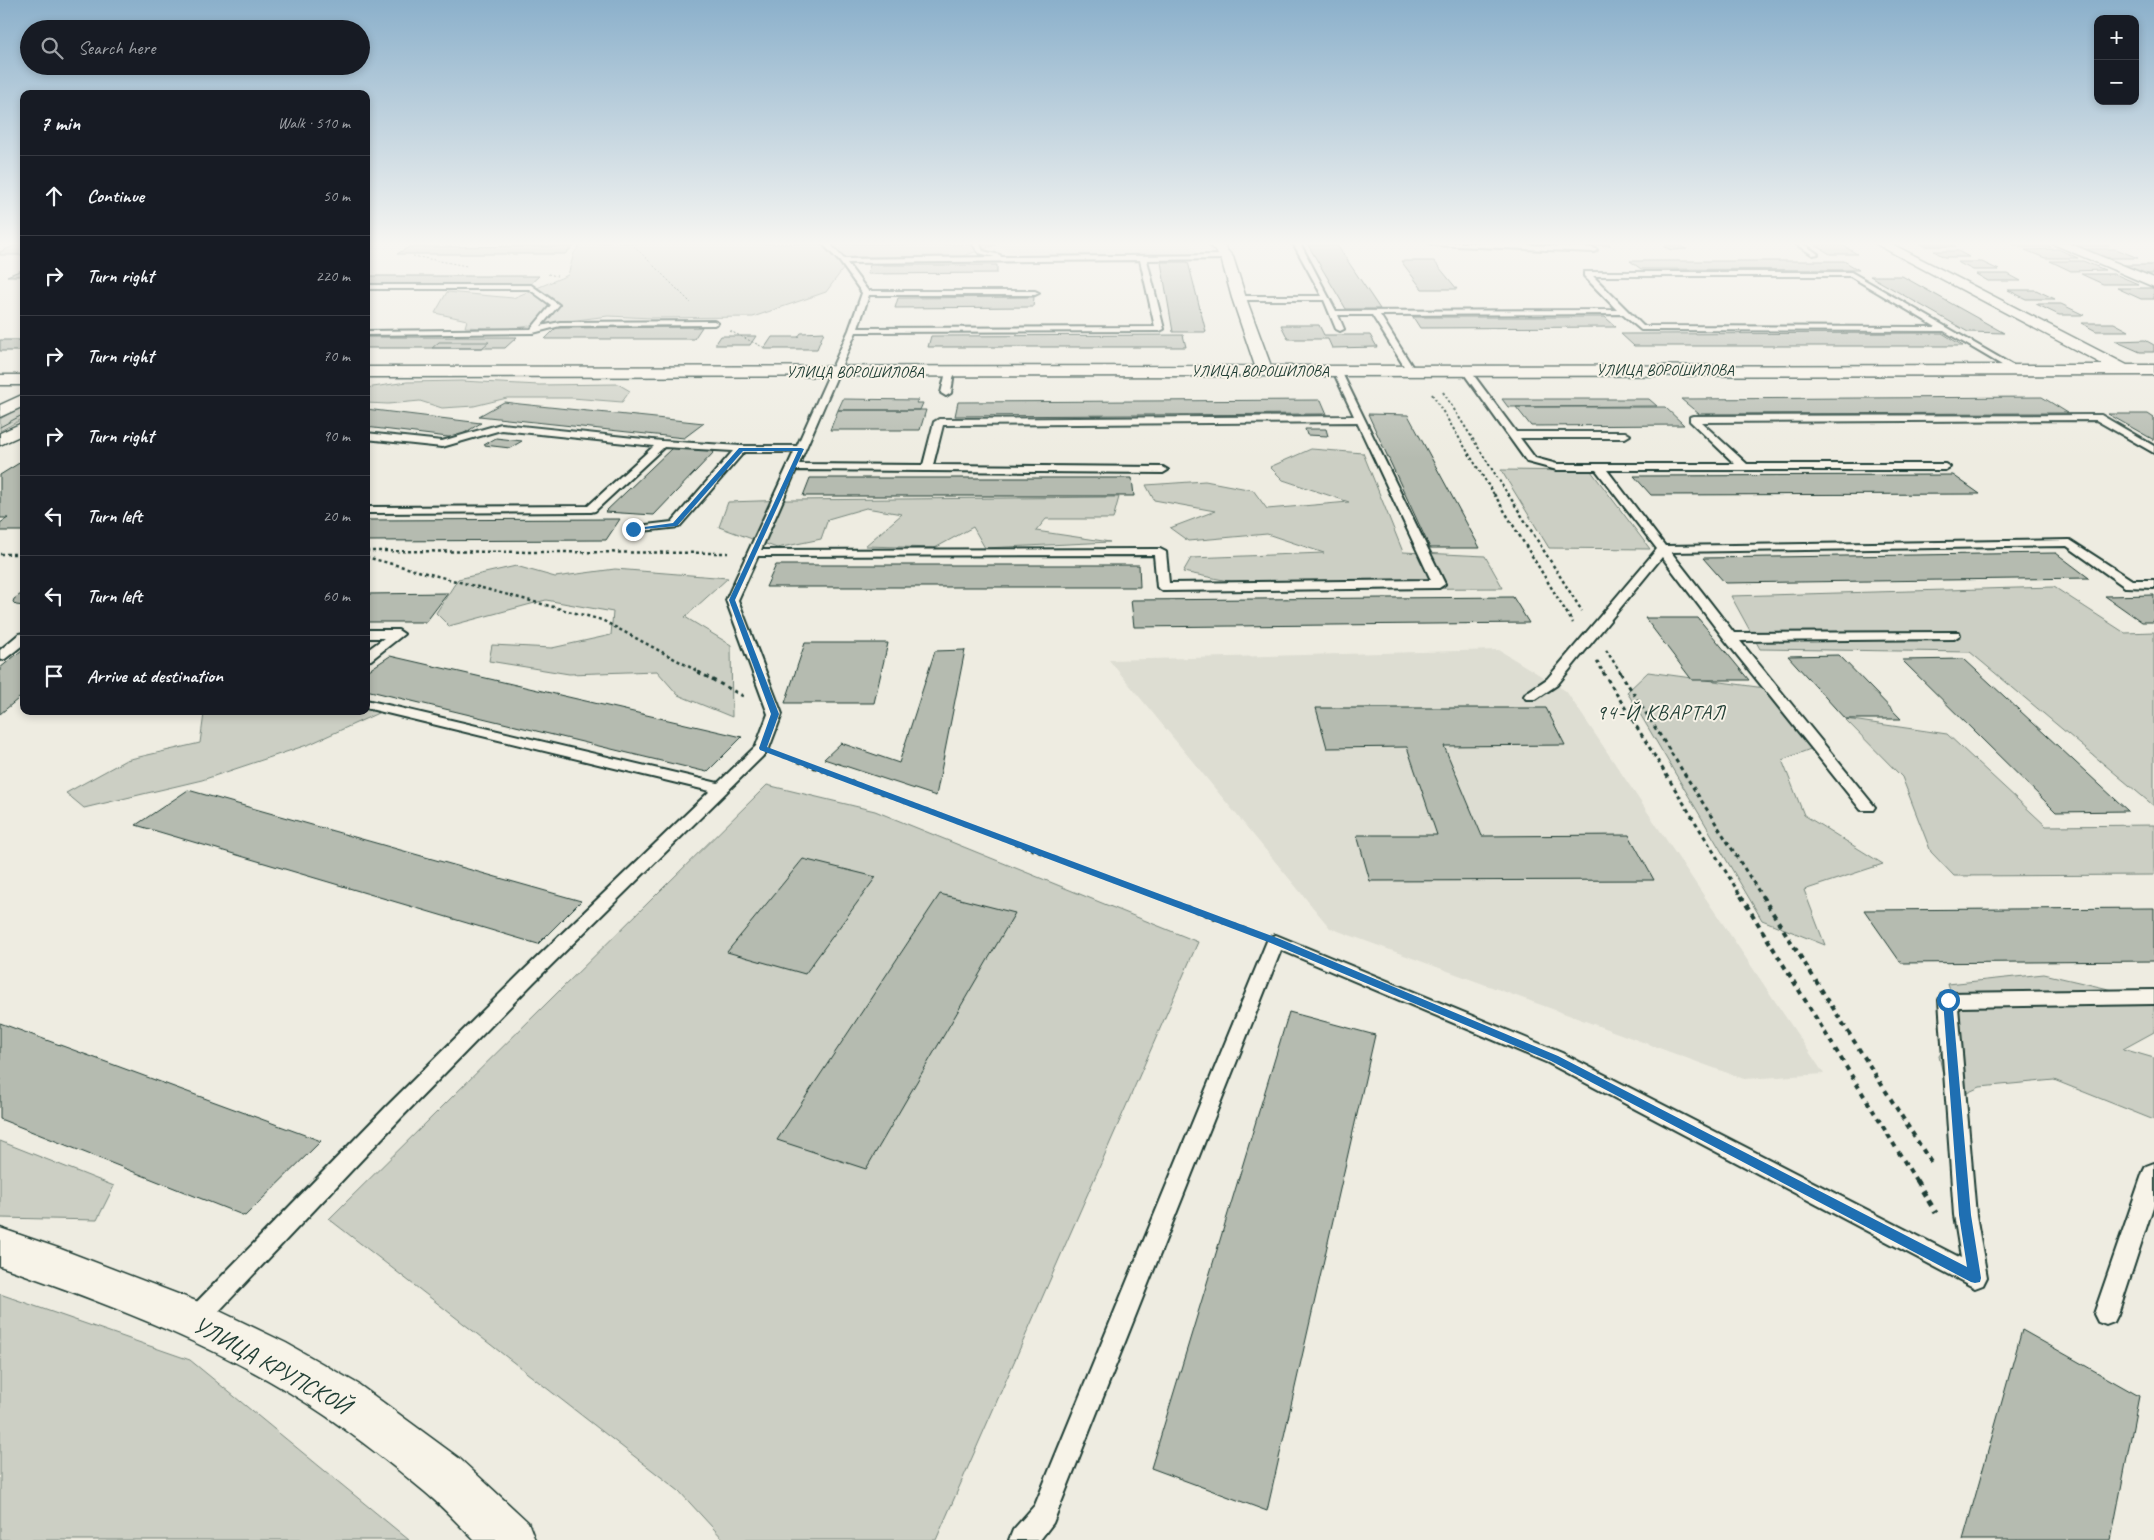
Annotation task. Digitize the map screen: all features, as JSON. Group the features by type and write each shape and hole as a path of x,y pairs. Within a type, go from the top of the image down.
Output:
{"street":[{"path":"1245,315 1265,371"},
{"path":"2018,315 2154,385"},
{"path":"0,366 20,366"},
{"name":"УЛИЦА ВОРОШИЛОВА","path":"370,372 2154,370"},
{"path":"0,380 20,380"},
{"path":"0,412 20,401"},
{"path":"0,440 20,429"},
{"name":"УЛИЦА КРУПСКОЙ","path":"0,1247 58,1267 194,1321 270,1358 342,1400 443,1476 510,1540"}],"lane":[{"path":"533,331 547,315"},
{"path":"194,1321 394,1112 763,748 775,714 732,600 801,449 858,315"},
{"path":"853,330 1160,329 1157,315"},
{"path":"1333,315 1340,329"},
{"path":"1376,315 1411,371"},
{"path":"1627,315 1641,328 1945,329"},
{"path":"1921,315 2015,369"},
{"path":"370,333 533,331 560,324 714,323"},
{"path":"754,553 1160,552 1163,587 1439,584 1358,419 1337,371"},
{"path":"1466,371 1531,460 1557,467 1945,466"},
{"path":"946,394 950,372"},
{"path":"1744,466 1693,419 2098,417 2154,450"},
{"path":"927,468 939,422 1358,419"},
{"path":"370,436 442,444 501,428 662,444 741,449 801,449"},
{"path":"1512,435 1625,435"},
{"path":"370,510 591,509 662,444"},
{"path":"633,529 675,525 741,449"},
{"path":"793,467 1162,470"},
{"path":"1598,467 1730,637 1867,808"},
{"path":"1531,696 1552,682 1663,549 2070,543 2129,584 2154,584"},
{"path":"370,634 398,634 370,653"},
{"path":"1730,637 1954,635"},
{"path":"0,656 20,640"},
{"path":"370,705 722,789"},
{"path":"1023,1540 1044,1514 1276,941 1554,1058 1975,1278 1965,1215 1948,1000 2154,998"},
{"path":"2106,1314 2154,1172"}],"path":[{"path":"1440,387 1933,1165"},
{"path":"1428,388 1939,1218"},
{"path":"370,551 754,553"},
{"path":"0,554 20,554"},
{"path":"370,558 602,620 775,714"},
{"path":"763,748 1276,941"}],"shaded area":[{"path":"444,315 759,315 753,317 652,318 608,316 506,329 465,327 467,320"},
{"path":"461,381 539,385 618,384 630,391 622,402 572,398 507,398 474,406 442,408 420,401 388,404 370,403 370,387 407,382"},
{"path":"20,407 20,420 0,431 0,419"},
{"path":"1311,449 1363,453 1403,552 1485,556 1503,588 1269,589 1183,572 1191,558 1324,553 1267,534 1188,541 1170,528 1215,511 1154,500 1146,485 1205,481 1253,490 1267,509 1349,502 1283,480 1270,467"},
{"path":"1501,470 1591,471 1650,549 1549,548"},
{"path":"1119,497 1113,519 1046,519 1036,531 1110,542 985,548 973,527 935,548 865,546 902,514 866,508 828,519 821,539 777,548 719,527 728,502"},
{"path":"516,566 555,577 615,569 728,578 685,617 731,645 732,717 678,695 657,671 569,674 489,661 492,645 552,648 611,635 613,612 546,600 449,626 436,613 458,579"},
{"path":"2054,587 2125,633 2154,632 2154,806 1970,652 1760,649 1731,596"},
{"path":"1499,650 1566,691 1824,1074 1744,1079 1330,928 1109,660"},
{"path":"1648,672 1772,689 1818,746 1782,760 1804,815 1883,864 1804,890 1825,945 1762,920 1627,692"},
{"path":"370,709 387,709 310,744 202,780 84,808 66,793 126,760 200,743 204,715 370,715"},
{"path":"1845,719 1947,734 2046,826 2154,825 2154,875 1954,876 1931,852 1902,777"},
{"path":"767,785 875,811 1198,942 936,1540 724,1540 679,1491 329,1219"},
{"path":"2044,974 2126,993 2154,993 2154,1032 2123,1049 2154,1058 2154,1120 2054,1080 1980,1087 1949,1101 1939,1056 1960,1025 1948,984"},
{"path":"0,1141 114,1186 97,1220 0,1218"},
{"path":"0,1294 190,1360 409,1540 0,1540"}],"building":[{"path":"1170,315 1202,315 1206,332 1173,332"},
{"path":"1938,315 1972,315 2004,333 1968,332"},
{"path":"1413,317 1605,317 1616,327 1420,328"},
{"path":"2081,323 2114,323 2129,331 2096,331"},
{"path":"1281,325 1319,325 1324,335 1370,335 1377,347 1332,348 1328,339 1288,339"},
{"path":"702,327 694,339 545,339 556,328"},
{"path":"824,332 817,349 764,349 772,337 798,337 801,333"},
{"path":"1942,333 1963,346 1634,346 1621,334"},
{"path":"1183,335 1186,347 928,347 931,336"},
{"path":"721,336 756,336 750,345 715,345"},
{"path":"370,337 517,337 505,348 370,348"},
{"path":"0,340 20,340 20,351 0,351"},
{"path":"2145,340 2154,345 2154,352 2140,352 2115,341"},
{"path":"439,342 489,342 482,348 432,348"},
{"path":"2042,397 2068,413 1699,414 1681,399"},
{"path":"843,399 918,400 916,403 923,403 920,410 838,410"},
{"path":"1502,399 1649,399 1657,406 1508,407"},
{"path":"1321,400 1327,414 955,416 958,402"},
{"path":"504,402 704,423 684,438 479,416"},
{"path":"1516,407 1665,407 1684,425 1531,426"},
{"path":"370,409 481,423 456,438 370,427"},
{"path":"838,410 926,410 920,430 830,430"},
{"path":"1368,414 1408,415 1480,548 1430,548"},
{"path":"2108,414 2148,414 2154,418 2154,440"},
{"path":"1305,429 1326,429 1328,436 1307,435"},
{"path":"496,438 522,441 510,448 484,445"},
{"path":"672,448 715,451 654,515 605,512"},
{"path":"20,462 20,531 0,531 0,523 8,518 0,518 0,475"},
{"path":"1953,475 1980,494 1651,495 1634,476"},
{"path":"810,478 1132,478 1134,496 803,496"},
{"path":"620,519 606,540 370,541 370,520"},
{"path":"2056,553 2089,578 1725,583 1703,558"},
{"path":"776,565 1139,565 1140,587 766,587"},
{"path":"448,593 426,622 370,622 370,594"},
{"path":"20,595 20,606 13,602"},
{"path":"2154,595 2154,622 2142,622 2105,596"},
{"path":"1513,597 1529,623 1134,627 1131,600"},
{"path":"1645,618 1698,618 1749,680 1692,680"},
{"path":"805,643 888,643 874,703 785,703"},
{"path":"965,650 936,796 824,759 841,743 899,763 935,651"},
{"path":"20,652 20,697 0,714 0,668"},
{"path":"1839,655 1901,719 1845,719 1788,656"},
{"path":"390,656 742,737 707,772 370,691 370,669"},
{"path":"1964,659 2128,811 2056,812 1902,660"},
{"path":"1316,708 1546,708 1565,745 1444,746 1482,836 1629,835 1654,880 1370,881 1357,835 1437,835 1407,747 1327,748"},
{"path":"188,790 581,901 538,944 136,825"},
{"path":"803,859 876,877 805,974 727,952"},
{"path":"940,894 1015,913 866,1169 777,1140"},
{"path":"2154,908 2154,961 1901,963 1864,910"},
{"path":"1289,1012 1375,1035 1267,1511 1151,1468"},
{"path":"0,1023 321,1141 245,1216 0,1119"},
{"path":"2022,1330 2139,1396 2111,1540 1963,1540"}],"tram line":[{"path":"0,427 20,416"}],"district":[{"name":"94-Й КВАРТАЛ","path":"1661,712"}],"route":[{"path":"633,529 675,525 741,449 801,449 732,600 775,714 763,748 1276,941 1554,1058 1975,1278 1965,1215 1948,1000"}]}
